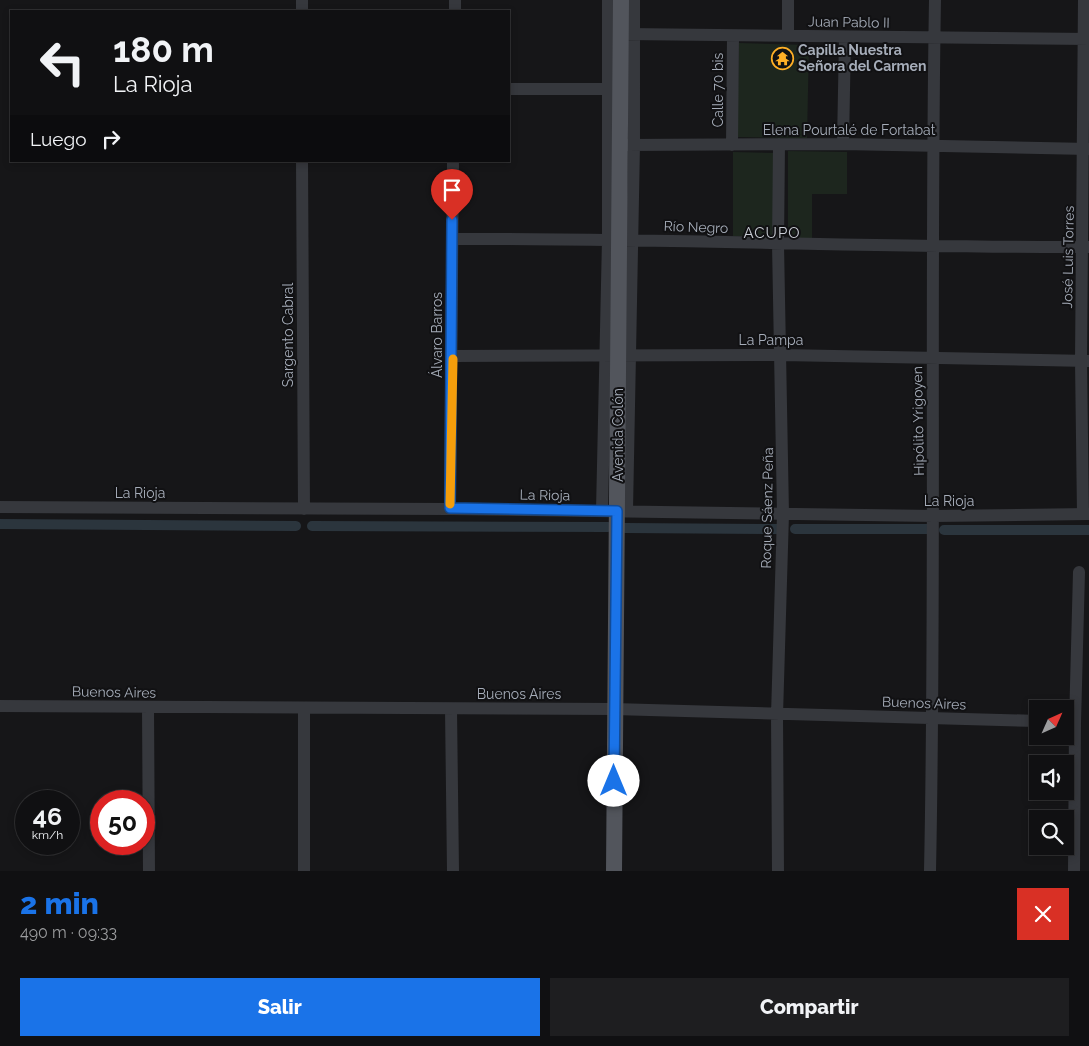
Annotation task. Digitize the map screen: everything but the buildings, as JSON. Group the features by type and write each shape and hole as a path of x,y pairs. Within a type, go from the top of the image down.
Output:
{"main road":[{"name":"Avenida Colón","path":"614,871 615,511 622,144 622,0"}],"street":[{"name":"Avenida Colón","path":"608,0 621,34"},
{"name":"Avenida Colón","path":"622,144 608,89 621,34 634,0"},
{"path":"788,0 788,36"},
{"name":"Hipólito Yrigoyen","path":"930,871 933,718 934,516 932,358 935,0"},
{"name":"José Luis Torres","path":"1084,0 1087,149 1086,514"},
{"name":"Juan Pablo II","path":"621,34 1086,39"},
{"name":"Calle 70 bis","path":"732,145 733,36"},
{"path":"843,144 844,37"},
{"path":"510,89 608,89"},
{"name":"Elena Pourtalé de Fortabat","path":"622,144 843,144 1087,149"},
{"name":"Roque Sáenz Peña","path":"778,871 777,714 783,514 782,354 778,244 779,144"},
{"name":"Sargento Cabral","path":"302,162 304,510"},
{"name":"Álvaro Barros","path":"450,508 453,356 453,162"},
{"name":"Río Negro","path":"452,239 620,239 778,244 933,244 1086,247"},
{"name":"La Pampa","path":"453,356 782,354 1085,361"},
{"name":"La Rioja","path":"0,507 304,510 450,508 934,516 1086,514"},
{"path":"1071,700 1079,572"},
{"name":"Buenos Aires","path":"0,706 614,709 1029,722"},
{"path":"148,708 149,871"},
{"path":"304,708 304,871"},
{"path":"451,709 453,871"},
{"path":"1071,745 1074,871"}],"shaded area":[{"path":"739,43 809,45 807,138 737,137"},
{"path":"788,151 847,152 847,194 812,194 812,238 788,238"},
{"path":"733,152 775,153 774,237 733,236"}],"waterway":[{"path":"0,524 296,526"},
{"path":"312,526 608,527"},
{"path":"625,528 779,529"},
{"path":"795,529 928,529"},
{"path":"944,530 1089,530"}],"slow traffic":[{"path":"450,504 453,359"}],"place":[{"name":"Capilla Nuestra Señora del Carmen","path":"782,58"}],"district":[{"name":"ACUPO","path":"772,233"}],"route":[{"path":"452,220 453,356 450,508 617,511 614,781"}]}
